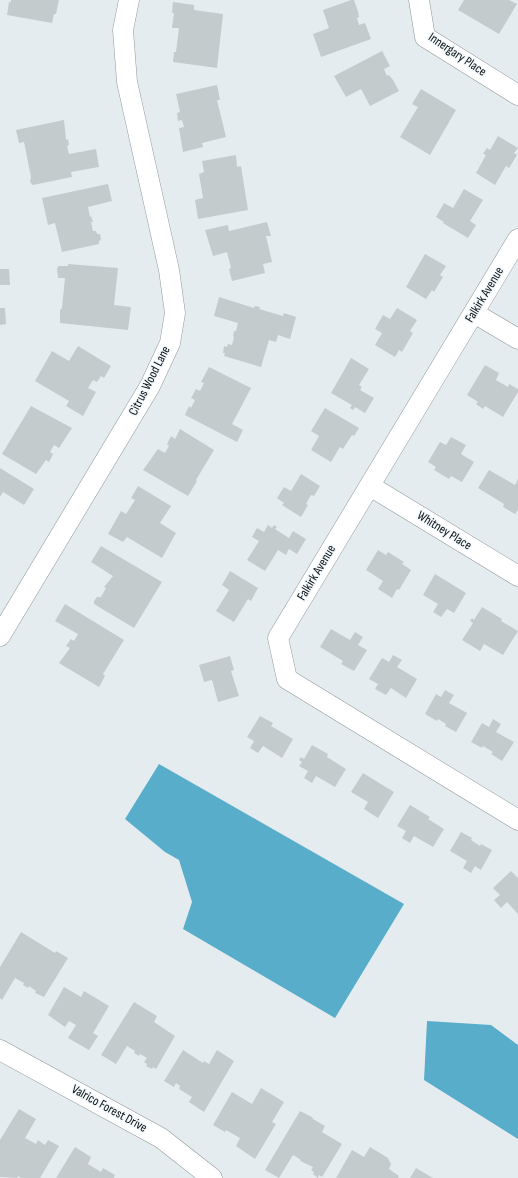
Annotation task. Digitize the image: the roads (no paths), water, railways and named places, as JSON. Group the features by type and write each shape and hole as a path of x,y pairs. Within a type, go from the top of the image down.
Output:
{"street":[{"name":"Citrus Wood Lane","path":"0,636 150,386 170,343 175,313 169,270 127,82 123,30 129,0"},
{"name":"Innergary Place","path":"419,0 425,37 518,95"},
{"name":"Falkirk Avenue","path":"518,239 278,638 287,679 518,820"},
{"path":"474,313 518,339"},
{"name":"Whitney Place","path":"370,486 518,576"},
{"name":"Valrico Forest Drive","path":"0,1050 161,1138 212,1178"}],"water":[{"path":"159,764 404,904 335,1018 183,929 192,902 179,860 165,852 125,819"},
{"path":"427,1021 491,1025 518,1045 518,1139 424,1080"}]}
